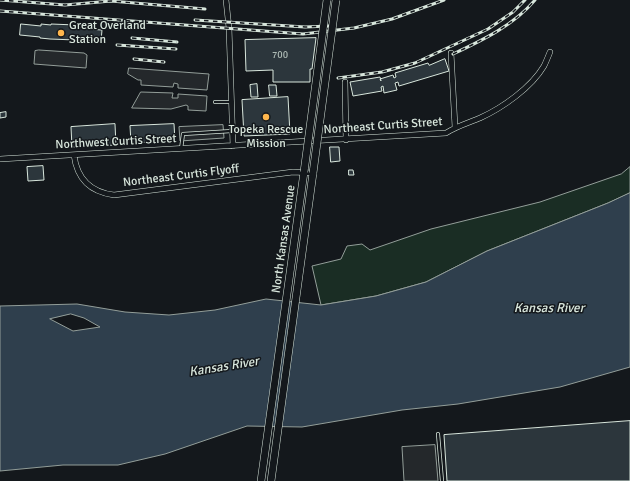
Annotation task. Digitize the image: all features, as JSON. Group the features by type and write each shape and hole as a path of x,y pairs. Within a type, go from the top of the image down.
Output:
{"main road":[{"name":"North Kansas Avenue","path":"262,481 327,0"},
{"name":"North Kansas Avenue","path":"271,481 336,0"}],"street":[{"path":"226,0 230,28 233,146"},
{"name":"Northeast Curtis Street","path":"233,146 446,133 455,127 492,112 516,96 535,78 544,66 550,52"},
{"path":"451,53 455,127"},
{"path":"345,82 346,140"},
{"name":"Northwest Curtis Street","path":"0,159 233,146"},
{"name":"Northeast Curtis Flyoff","path":"74,155 79,174 85,182 96,190 114,195 293,172 313,173"}],"lane":[{"path":"215,102 231,102"},
{"path":"181,149 183,134 232,131"},
{"path":"438,434 442,481"}],"green space":[{"path":"630,167 630,193 608,203 487,251 426,282 376,296 321,305 312,266 341,259 347,246 362,244 370,250 431,229 540,202 621,174"}],"shaded area":[{"path":"35,51 84,53 87,55 86,68 34,64"},
{"path":"129,68 209,74 207,90 178,88 178,84 174,83 173,87 141,85 141,80 138,80 128,74"},
{"path":"141,92 173,93 172,98 178,98 178,94 207,96 206,111 188,110 188,106 186,105 171,109 132,108"},
{"path":"223,125 224,138 180,141 179,127"},
{"path":"435,445 438,481 404,481 402,447"}],"water":[{"name":"Kansas River","path":"630,193 630,367 560,387 458,404 402,410 302,427 247,426 165,454 118,465 63,465 0,471 0,306 77,304 125,312 169,315 215,310 266,299 321,305 376,296 426,282 487,251","holes":["71,314 84,318 100,327 73,331 50,319"]}],"building":[{"name":"Great Overland Station","path":"21,24 41,26 41,24 76,25 76,27 86,29 102,30 101,41 50,39 20,35"},
{"path":"316,38 312,69 310,69 310,82 273,82 273,70 246,71 245,40"},
{"path":"445,59 449,71 399,86 398,82 395,83 397,90 384,93 383,86 381,87 382,91 353,96 350,82 380,77 380,79 393,75 394,78 396,77 395,73 428,63 429,65"},
{"path":"257,84 258,97 251,97 250,85"},
{"path":"269,85 276,85 277,96 270,96"},
{"name":"Topeka Rescue Mission","path":"288,97 290,134 244,136 242,100"},
{"path":"6,112 6,117 0,118 0,113"},
{"path":"115,124 116,145 72,147 71,127"},
{"path":"174,124 175,141 131,143 130,126"},
{"path":"330,147 339,147 340,161 331,162"},
{"path":"43,166 44,180 28,181 27,167"},
{"path":"349,170 353,170 354,175 349,175"},
{"path":"630,421 630,481 447,481 444,435"}],"railway":[{"path":"0,0 65,5 111,1 205,9"},
{"path":"0,11 303,34 354,28 392,19 444,0"},
{"path":"338,78 382,72 415,63 488,29 513,12 525,0"},
{"path":"453,54 487,37 508,24 518,17 535,0"},
{"path":"195,20 305,27 329,26"},
{"path":"132,38 177,42"},
{"path":"117,45 176,49"},
{"path":"134,59 164,62"}],"place":[{"name":"Great Overland Station","path":"61,33"},
{"name":"Topeka Rescue Mission","path":"266,117"}]}
